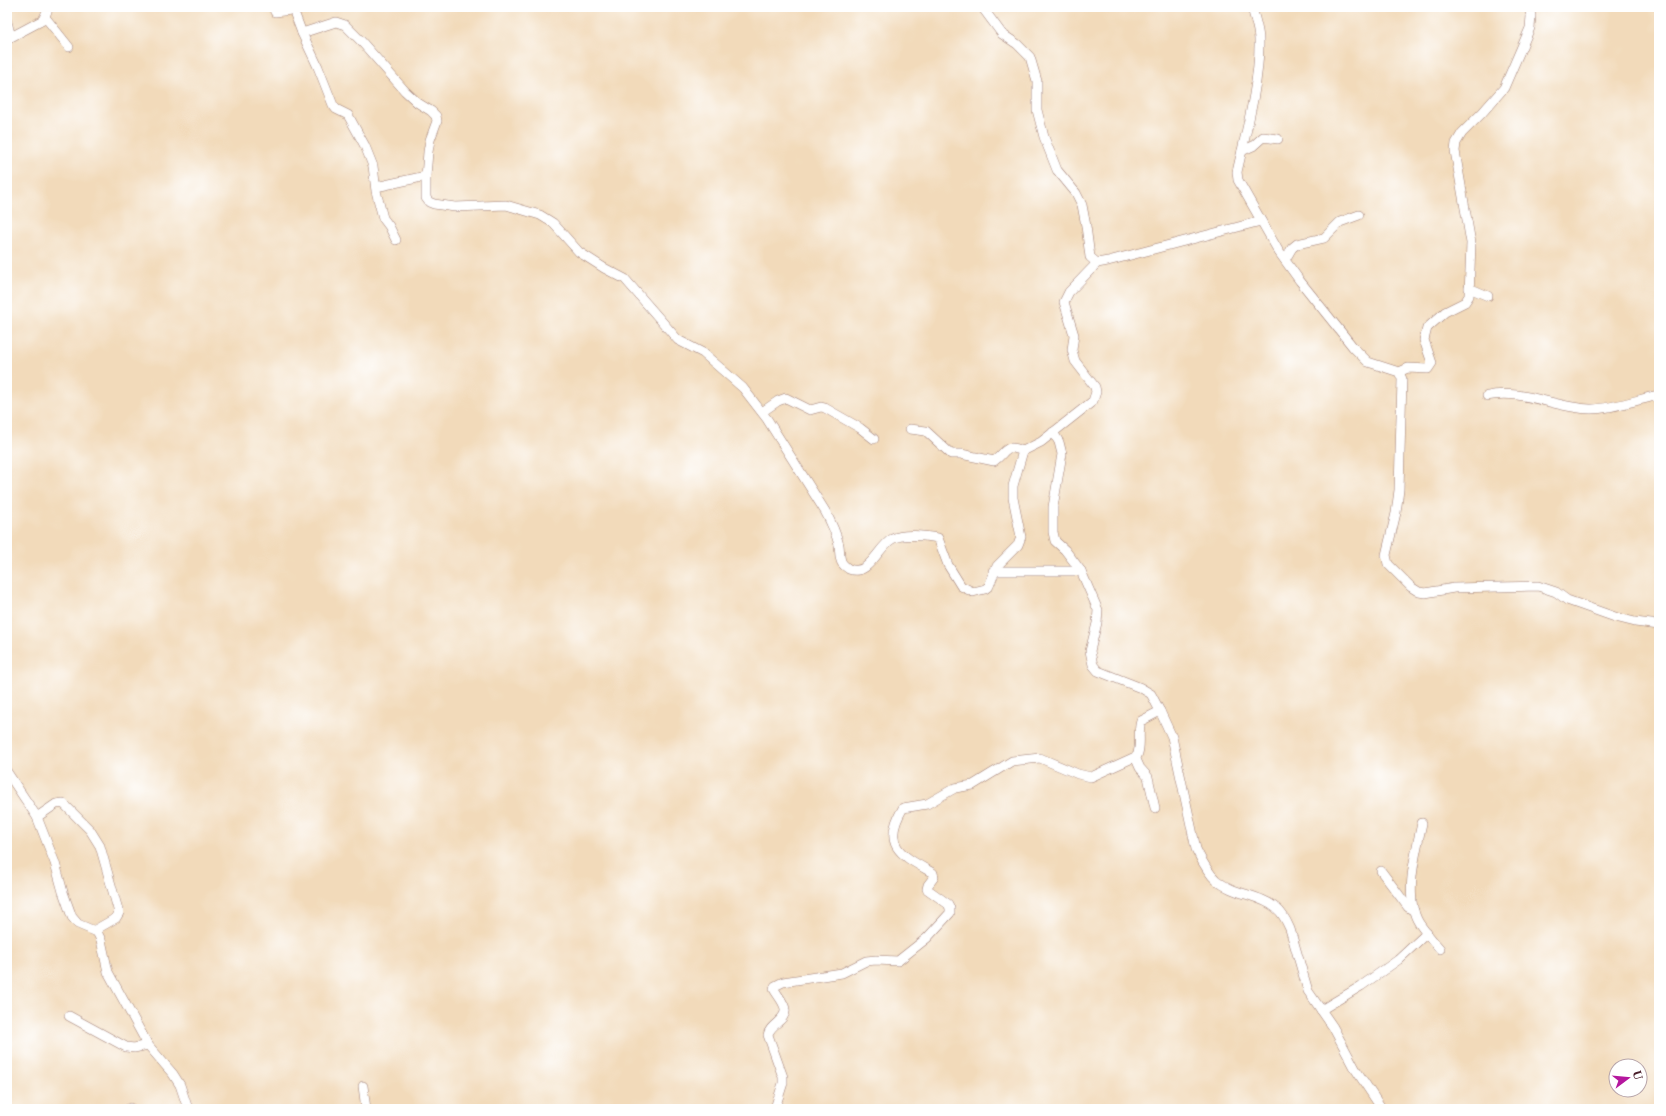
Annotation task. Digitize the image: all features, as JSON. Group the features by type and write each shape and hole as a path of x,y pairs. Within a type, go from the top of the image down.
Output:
{"street":[{"path":"273,7 275,12 291,10 294,12 333,104 336,109 348,114 365,146 373,166 383,218 390,226 396,240"},
{"path":"982,7 1002,34 1018,44 1030,57 1037,82 1037,110 1044,138 1057,170 1076,193 1082,205 1089,252 1093,261 1097,263"},
{"path":"1252,7 1259,38 1258,67 1237,172 1238,180 1261,221 1300,282 1362,357 1368,362 1399,372 1408,368 1430,368 1432,363 1424,340 1427,328 1445,312 1468,300 1471,243 1455,151 1456,143 1462,133 1504,88 1530,28 1531,16 1529,7"},
{"path":"7,22 9,37 38,23 47,11 69,47"},
{"path":"302,33 336,22 345,25 405,91 436,116 437,121 430,140 426,176 426,198 429,202 455,207 506,205 540,215 552,223 579,252 625,279 678,340 703,353 737,382 762,412 825,511 833,527 839,546 842,563 845,566 852,570 861,569 868,565 890,540 901,536 938,538 948,565 961,586 973,592 985,589 989,586 997,566 1018,545 1021,537 1013,498 1013,486 1023,451"},
{"path":"1242,151 1253,146 1264,137 1278,139"},
{"path":"376,187 426,176"},
{"path":"1285,260 1292,248 1298,244 1324,238 1336,225 1359,215"},
{"path":"910,429 926,431 951,454 961,454 994,461 1006,449 1012,447 1023,451 1041,442 1093,401 1095,397 1095,387 1075,361 1072,350 1074,335 1064,302 1068,292 1097,263 1261,221"},
{"path":"1469,288 1488,296"},
{"path":"1399,372 1403,387 1399,490 1396,513 1386,555 1388,564 1411,587 1419,592 1425,593 1454,588 1538,586 1556,592 1567,600 1615,617 1635,622 1659,625"},
{"path":"1487,396 1499,394 1518,396 1579,408 1596,409 1659,395"},
{"path":"762,412 778,401 786,398 809,409 821,407 825,408 860,428 874,439"},
{"path":"1053,432 1059,442 1062,454 1053,507 1053,532 1055,541 1065,550 1088,583 1098,610 1097,623 1090,651 1093,665 1098,671 1151,694 1172,737 1196,849 1204,864 1214,879 1231,890 1256,898 1276,908 1285,919 1290,929 1306,986 1320,1010 1333,1027 1362,1080 1382,1109"},
{"path":"994,571 1081,571"},
{"path":"777,1109 776,1106 783,1083 783,1076 768,1035 769,1030 784,1015 785,1009 774,989 775,986 783,982 842,973 866,961 898,961 927,938 950,913 948,904 928,889 928,885 934,877 933,873 901,854 893,841 896,826 903,808 927,804 955,788 973,785 1012,761 1040,758 1078,774 1092,777 1135,757 1140,751 1138,729 1141,721 1160,711"},
{"path":"1135,757 1140,768 1147,774 1155,808"},
{"path":"7,772 37,816 55,863 72,917 78,924 95,930 101,940 108,972 148,1045 180,1084 188,1109"},
{"path":"37,816 56,804 63,803 90,830 100,846 119,913 116,918 95,930"},
{"path":"1422,823 1412,874 1411,892 1414,911 1419,922 1440,949"},
{"path":"1381,872 1408,907 1414,911"},
{"path":"1320,1010 1361,986 1392,964 1427,933"},
{"path":"69,1016 126,1047 134,1048 148,1045"},
{"path":"363,1086 366,1109"}]}
